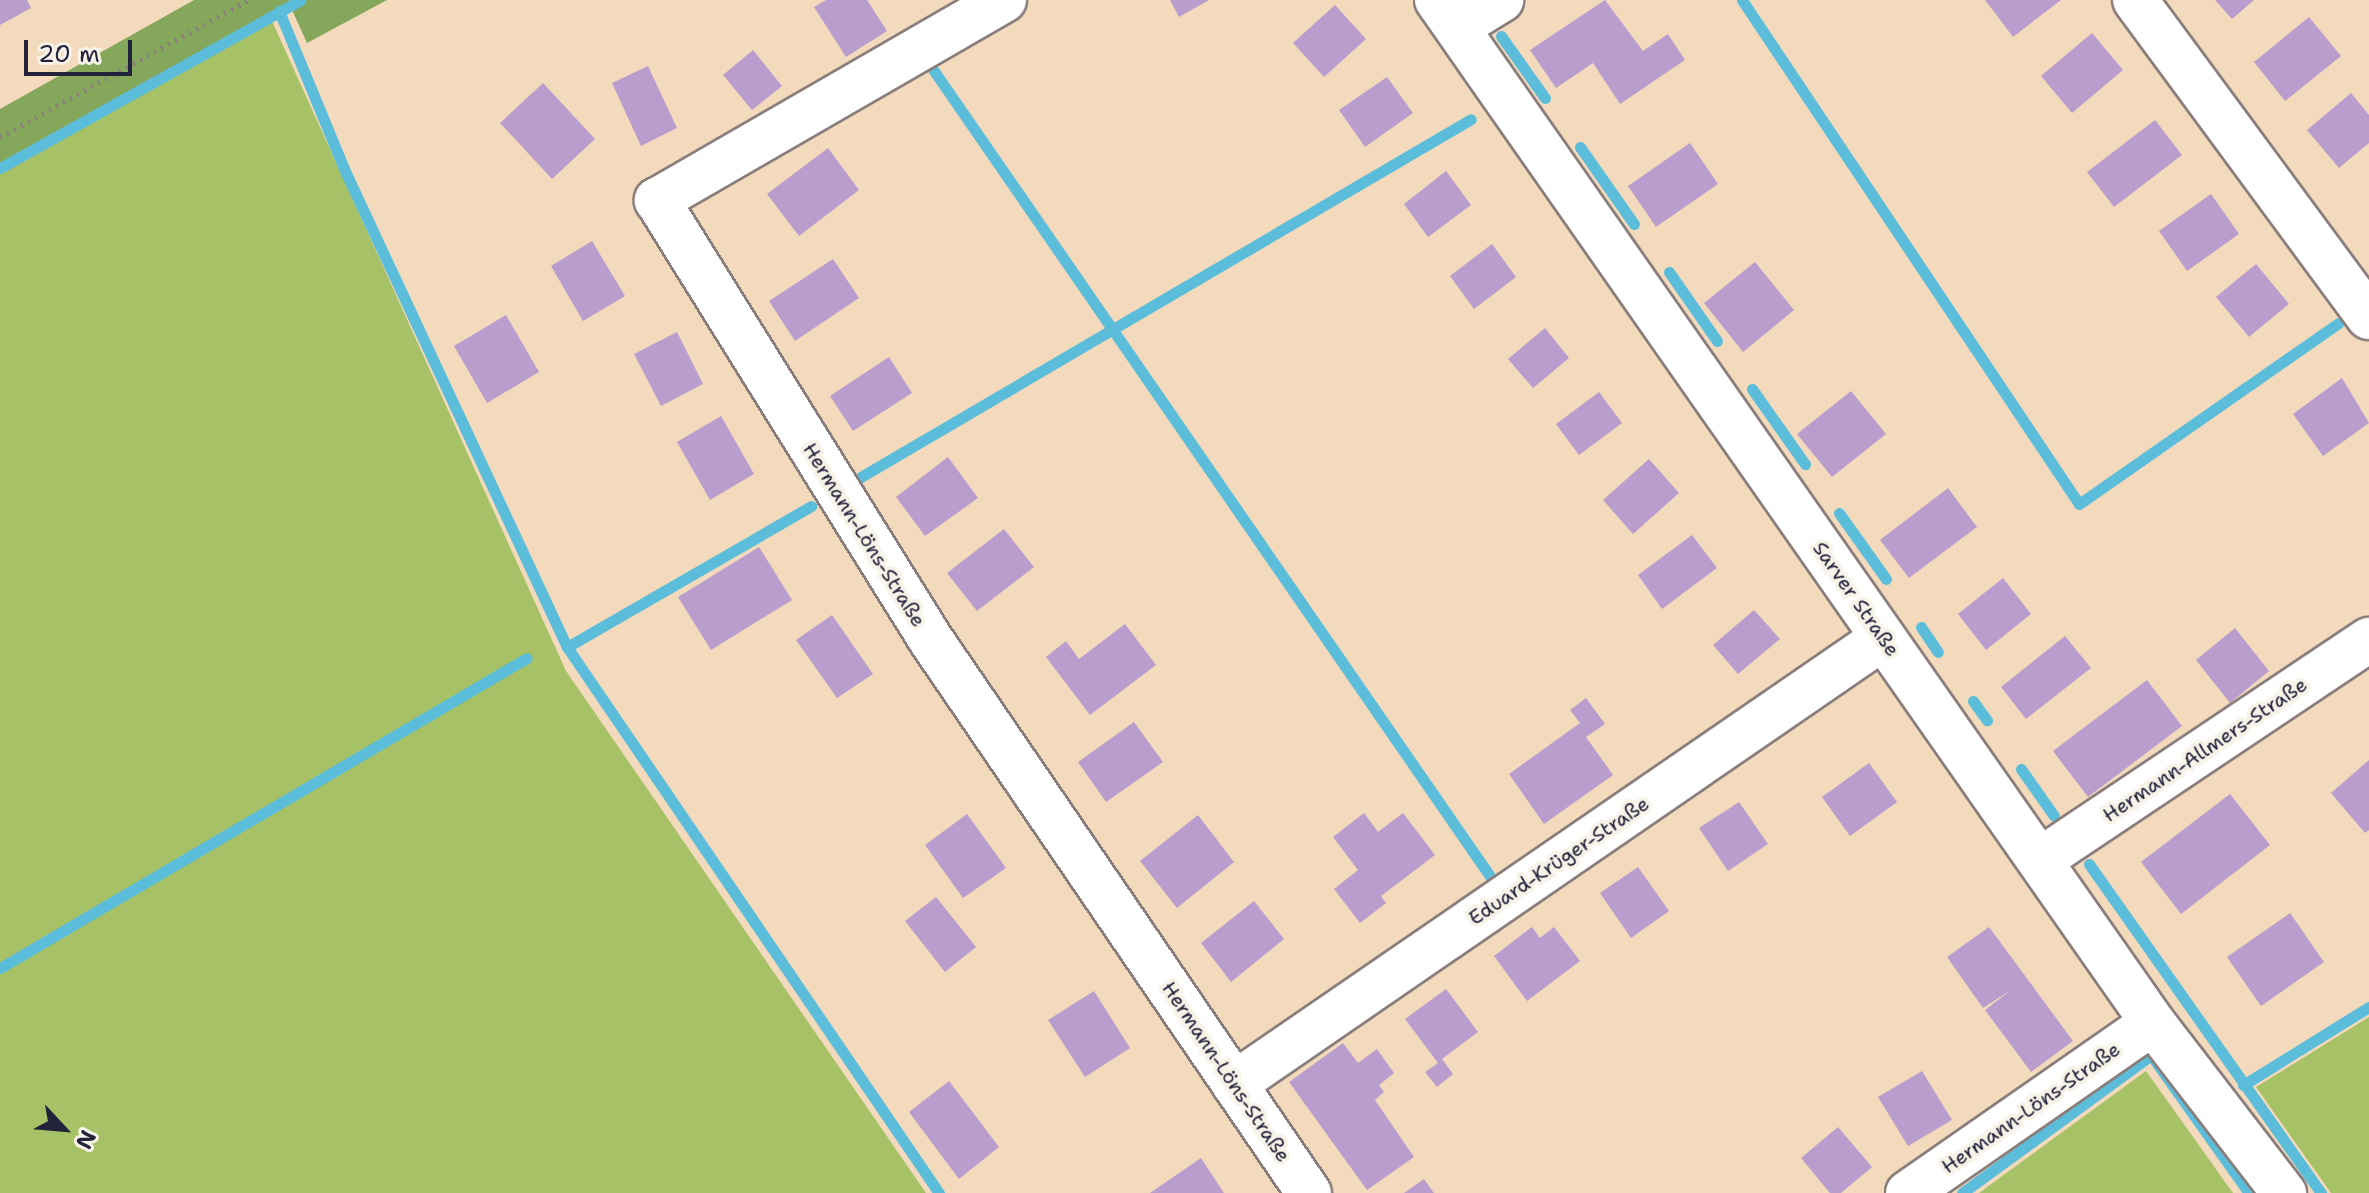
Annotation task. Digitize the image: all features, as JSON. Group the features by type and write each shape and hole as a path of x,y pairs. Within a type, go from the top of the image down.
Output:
{"street":[{"name":"Hermann-Löns-Straße","path":"1004,0 657,200 931,640 1309,1193"},
{"path":"1447,14 1501,0"},
{"path":"2135,0 2369,317"},
{"name":"Sarver Straße","path":"1447,14 2153,1023 2284,1193"},
{"name":"Eduard-Krüger-Straße","path":"1234,1084 1883,638"},
{"name":"Hermann-Allmers-Straße","path":"2040,860 2369,640"},
{"name":"Hermann-Löns-Straße","path":"1908,1193 2153,1023"}],"path":[{"path":"0,137 248,0"}],"green space":[{"path":"194,0 387,0 307,43 292,10 0,175 0,109"},
{"path":"272,21 566,671 926,1193 0,1193 0,175"},
{"path":"2369,1017 2369,1193 2331,1193 2256,1087"},
{"path":"2146,1071 2233,1193 1979,1193"}],"building":[{"path":"0,0 27,0 31,8 0,25"},
{"path":"826,0 867,0 887,31 846,57 814,7"},
{"path":"1170,0 1209,0 1179,17"},
{"path":"1605,0 1643,51 1668,34 1685,60 1620,104 1593,63 1556,88 1530,50"},
{"path":"1985,0 2061,0 2013,37"},
{"path":"2215,0 2254,0 2232,19"},
{"path":"1335,5 1366,39 1324,77 1293,43"},
{"path":"2309,17 2341,56 2285,101 2254,62"},
{"path":"2092,33 2123,70 2072,113 2041,76"},
{"path":"753,50 782,86 752,110 723,75"},
{"path":"648,66 677,128 641,146 612,83"},
{"path":"1387,77 1413,113 1365,147 1339,110"},
{"path":"543,83 595,139 552,179 500,123"},
{"path":"2351,93 2369,115 2369,143 2339,168 2307,130"},
{"path":"2155,120 2182,155 2114,207 2087,172"},
{"path":"1690,143 1718,184 1656,227 1628,186"},
{"path":"828,148 859,190 799,236 767,194"},
{"path":"1446,171 1471,205 1428,237 1404,204"},
{"path":"2211,194 2239,234 2187,271 2159,231"},
{"path":"592,241 625,296 583,321 551,266"},
{"path":"1492,244 1516,277 1474,309 1450,276"},
{"path":"833,259 859,298 795,341 769,301"},
{"path":"1755,262 1794,310 1743,352 1704,303"},
{"path":"2256,264 2289,304 2249,337 2216,297"},
{"path":"506,315 539,372 487,403 454,346"},
{"path":"1545,328 1569,358 1533,388 1508,359"},
{"path":"677,332 703,384 661,406 634,354"},
{"path":"889,357 912,393 853,431 830,396"},
{"path":"2342,378 2369,423 2323,456 2293,414"},
{"path":"1851,391 1886,434 1832,477 1797,434"},
{"path":"1599,392 1622,423 1579,455 1556,424"},
{"path":"721,416 754,474 710,500 677,442"},
{"path":"948,457 978,498 925,536 896,497"},
{"path":"1649,459 1679,493 1633,534 1603,500"},
{"path":"1948,488 1977,527 1909,578 1880,540"},
{"path":"1004,529 1034,567 977,611 947,573"},
{"path":"1692,535 1717,568 1662,609 1638,575"},
{"path":"759,547 792,600 711,650 678,597"},
{"path":"2003,578 2031,614 1986,650 1958,614"},
{"path":"1754,610 1780,639 1738,674 1713,645"},
{"path":"832,615 873,674 837,698 796,640"},
{"path":"1125,624 1156,665 1090,715 1046,657 1066,641 1079,659"},
{"path":"2235,628 2269,671 2230,703 2196,660"},
{"path":"2065,636 2091,668 2026,719 2001,687"},
{"path":"2147,680 2182,726 2088,797 2053,751"},
{"path":"1586,698 1605,724 1586,737 1613,775 1544,824 1509,774 1580,723 1570,710"},
{"path":"1134,722 1163,762 1106,802 1078,762"},
{"path":"2369,760 2369,830 2365,833 2331,793"},
{"path":"1869,763 1897,802 1850,836 1822,797"},
{"path":"2230,794 2270,845 2181,914 2141,862"},
{"path":"1739,802 1768,844 1728,871 1699,828"},
{"path":"1364,813 1378,832 1403,813 1435,855 1381,896 1386,903 1360,923 1334,889 1358,870 1333,837"},
{"path":"967,814 1006,868 963,898 925,845"},
{"path":"1198,815 1234,862 1177,908 1140,861"},
{"path":"1638,867 1669,911 1631,938 1600,893"},
{"path":"936,897 976,947 945,972 905,921"},
{"path":"1254,901 1284,939 1231,982 1201,943"},
{"path":"2290,913 2324,962 2261,1006 2227,957"},
{"path":"1532,927 1540,938 1554,927 1580,961 1527,1001 1494,956"},
{"path":"1989,927 2073,1041 2031,1072 1985,1010 2011,990 1983,1008 1947,957"},
{"path":"1446,989 1478,1032 1442,1059 1453,1074 1437,1087 1425,1072 1438,1063 1405,1019"},
{"path":"1094,991 1130,1048 1085,1077 1048,1020"},
{"path":"1343,1043 1358,1063 1377,1049 1394,1073 1379,1085 1384,1092 1375,1100 1414,1157 1367,1190 1289,1082"},
{"path":"1922,1071 1952,1120 1908,1146 1878,1097"},
{"path":"949,1081 999,1147 959,1179 909,1112"},
{"path":"1838,1127 1872,1167 1841,1193 1830,1193 1801,1158"},
{"path":"1201,1158 1224,1193 1150,1193"},
{"path":"1424,1179 1434,1193 1404,1193"}],"waterway":[{"path":"0,168 300,0"},
{"path":"1742,0 2079,504 2338,323"},
{"path":"279,11 345,171 567,647 939,1193"},
{"path":"1501,36 1545,98"},
{"path":"932,68 1496,885"},
{"path":"847,485 1471,119"},
{"path":"1580,147 1634,224"},
{"path":"1669,272 1717,341"},
{"path":"1752,389 1805,464"},
{"path":"567,647 811,506"},
{"path":"1839,513 1886,579"},
{"path":"1921,627 1938,652"},
{"path":"0,968 527,658"},
{"path":"1973,701 1987,720"},
{"path":"2021,769 2054,816"},
{"path":"2089,864 2321,1193"},
{"path":"2243,1085 2369,1007"},
{"path":"1962,1193 2151,1055 2249,1193"}]}
